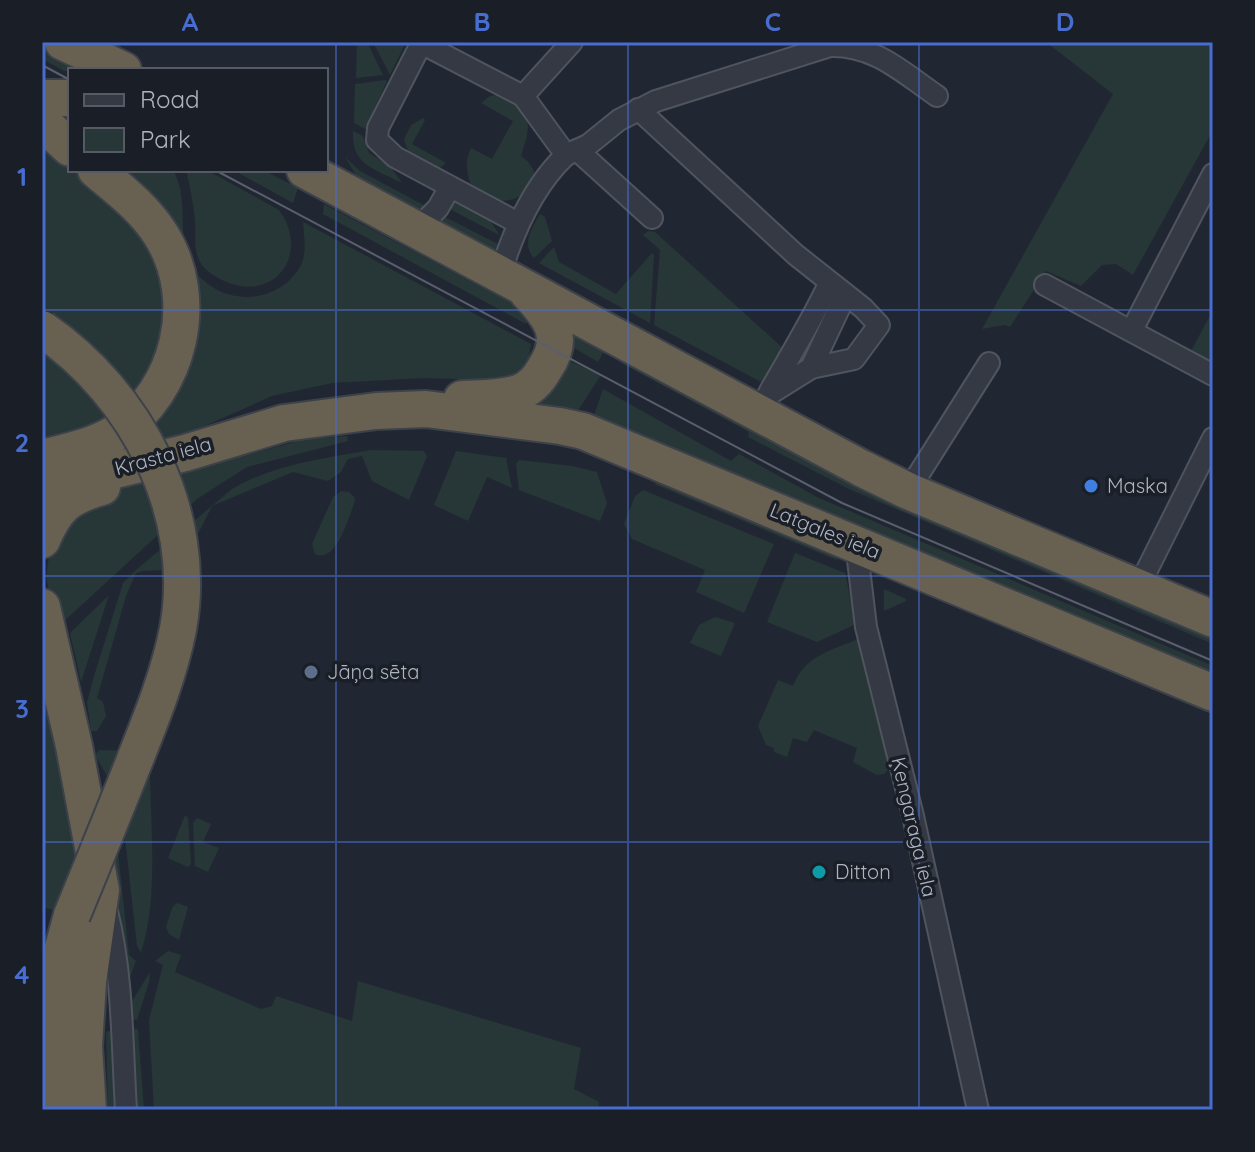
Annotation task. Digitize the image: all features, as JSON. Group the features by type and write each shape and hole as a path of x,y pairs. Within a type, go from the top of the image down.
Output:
{"highway":[{"path":"63,42 119,68"},
{"path":"42,80 68,80"},
{"path":"42,98 68,98"},
{"path":"42,122 68,146"},
{"path":"42,458 114,434 152,396 174,357 183,307 173,259 153,222 141,208 98,172"},
{"name":"Latgales iela","path":"309,172 510,281 763,404 908,491 1213,619"},
{"name":"Latgales iela","path":"426,409 463,399 495,398 521,392 541,375 555,349 556,340 545,310 510,281"},
{"path":"42,329 82,360 127,412 155,462 164,486 180,558 181,596 171,661 155,710 72,915 59,963 52,1099"},
{"name":"Latgales iela","path":"284,423 376,411 426,409 583,431 1213,693"},
{"name":"Krasta iela","path":"42,488 185,453 284,423"},
{"path":"42,540 52,516 65,503 80,494 129,480 185,453"},
{"path":"42,607 74,746 101,890 88,982 84,1046 88,1110"},
{"path":"42,986 52,1099"}],"street":[{"path":"523,96 572,42"},
{"path":"518,223 395,157 377,140 378,128 423,43 523,96 572,152 652,218"},
{"path":"510,281 518,223 550,170 638,109 830,46 867,50 937,96"},
{"path":"638,109 879,325 854,359 811,368 763,404"},
{"path":"1132,330 1213,174"},
{"path":"416,230 438,208 450,187"},
{"path":"1045,285 1213,375"},
{"path":"811,368 837,290"},
{"path":"763,404 837,290"},
{"path":"908,491 989,363"},
{"path":"1138,588 1206,470 1213,438"},
{"name":"Ķengaraga iela","path":"856,543 866,627 913,816 978,1110"},
{"path":"101,890 115,942 126,1110"}],"green space":[{"path":"357,42 367,42 383,75 356,78"},
{"path":"373,42 406,42 390,75"},
{"path":"1046,42 1213,42 1213,130 1133,275 1116,264 1102,265 1081,286 1046,271 1010,327 1004,325 982,329 1113,94"},
{"path":"42,49 86,68 68,68 64,71 42,59"},
{"path":"385,80 365,129 354,123 355,84"},
{"path":"496,95 517,106 526,118 527,133 521,156 533,169 534,180 528,190 517,198 503,201 489,200 477,193 469,179 467,167 471,148 492,159 513,121 481,103"},
{"path":"42,107 68,107 68,172 174,172 179,183 187,255 192,267 214,288 241,297 269,293 281,287 303,260 303,222 531,344 529,356 521,368 508,378 332,383 272,396 187,434 65,468 103,421 42,444"},
{"path":"423,118 425,120 412,144 446,163 438,169 420,162 406,146 404,139 411,125"},
{"path":"353,131 363,136 369,153 389,165 402,183 375,170 361,159 353,143"},
{"path":"345,157 360,171 429,208 420,215 359,180"},
{"path":"186,172 211,172 279,210 288,226 291,242 283,270 259,286 242,286 211,273 202,265 196,252"},
{"path":"237,172 267,172 298,188 293,203"},
{"path":"456,202 482,213 499,235 448,208"},
{"path":"324,204 519,307 527,316 526,324 323,214"},
{"path":"540,214 545,217 552,241 534,258 528,242"},
{"path":"443,216 498,244 499,254 436,224"},
{"path":"648,231 655,232 785,350 763,383 654,325 660,250 643,235"},
{"path":"554,247 559,262 616,294 652,253 650,323 539,263"},
{"path":"1213,310 1213,363 1191,351"},
{"path":"570,333 604,351 598,362 569,345"},
{"path":"623,359 1213,632 1213,644 849,489 748,437 749,432 621,363"},
{"path":"567,360 601,375 577,412 537,403"},
{"path":"603,389 731,461 739,454 819,498 1213,666 1213,678 593,418"},
{"path":"347,436 348,441 247,467 197,499 57,625 46,577 51,543 96,496 305,439"},
{"path":"371,450 424,451 427,456 409,500 372,481 362,456 348,459 341,472 328,481 293,472 212,506 184,562 165,570 136,573 126,596 97,698 103,702 106,716 97,731 91,731 87,702 123,583 136,570 232,489 281,468"},
{"path":"456,451 506,458 512,488 487,477 468,521 434,505"},
{"path":"519,460 597,472 607,503 600,521 519,490 516,464"},
{"path":"662,482 831,553 839,561 654,484"},
{"path":"643,490 774,544 744,613 696,592 705,570 632,539 624,524 635,496"},
{"path":"341,491 349,492 355,498 345,529 329,553 315,554 312,544 333,497"},
{"path":"795,553 845,573 856,624 817,642 767,622"},
{"path":"884,589 906,599 906,601 884,611"},
{"path":"109,595 81,682 70,633"},
{"path":"715,617 735,623 721,656 690,643 699,625"},
{"path":"861,638 889,768 884,774 877,775 853,762 857,748 814,730 807,742 793,738 787,757 774,752 774,748 766,745 758,726 778,680 793,686 812,660"},
{"path":"42,649 86,856 62,912 42,907"},
{"path":"99,750 135,751 150,767 152,885 147,931 141,952 137,946 122,811 95,755"},
{"path":"90,765 105,793 115,823 129,955 136,961 130,977 127,977 111,864"},
{"path":"185,815 188,818 191,864 188,867 168,858"},
{"path":"197,818 211,824 203,842 219,848 208,872 195,866 193,823"},
{"path":"177,903 188,907 179,940 169,934 166,927 172,908"},
{"path":"168,951 181,955 175,972 261,1009 272,1006 276,996 352,1021 358,981 581,1048 574,1089 599,1102 598,1110 154,1110 149,1020 163,965 155,961"},
{"path":"150,972 137,1020 129,1019 131,1003"},
{"path":"130,1028 138,1029 144,1110 135,1110"},
{"path":"112,1030 118,1110 108,1110 106,1032"}],"tram line":[{"path":"42,65 68,79"},
{"path":"219,172 842,503 1213,661"}],"place":[{"name":"Maska","path":"1091,486"},
{"name":"Jāņa sēta","path":"311,672"},
{"name":"Ditton","path":"819,872"}]}
